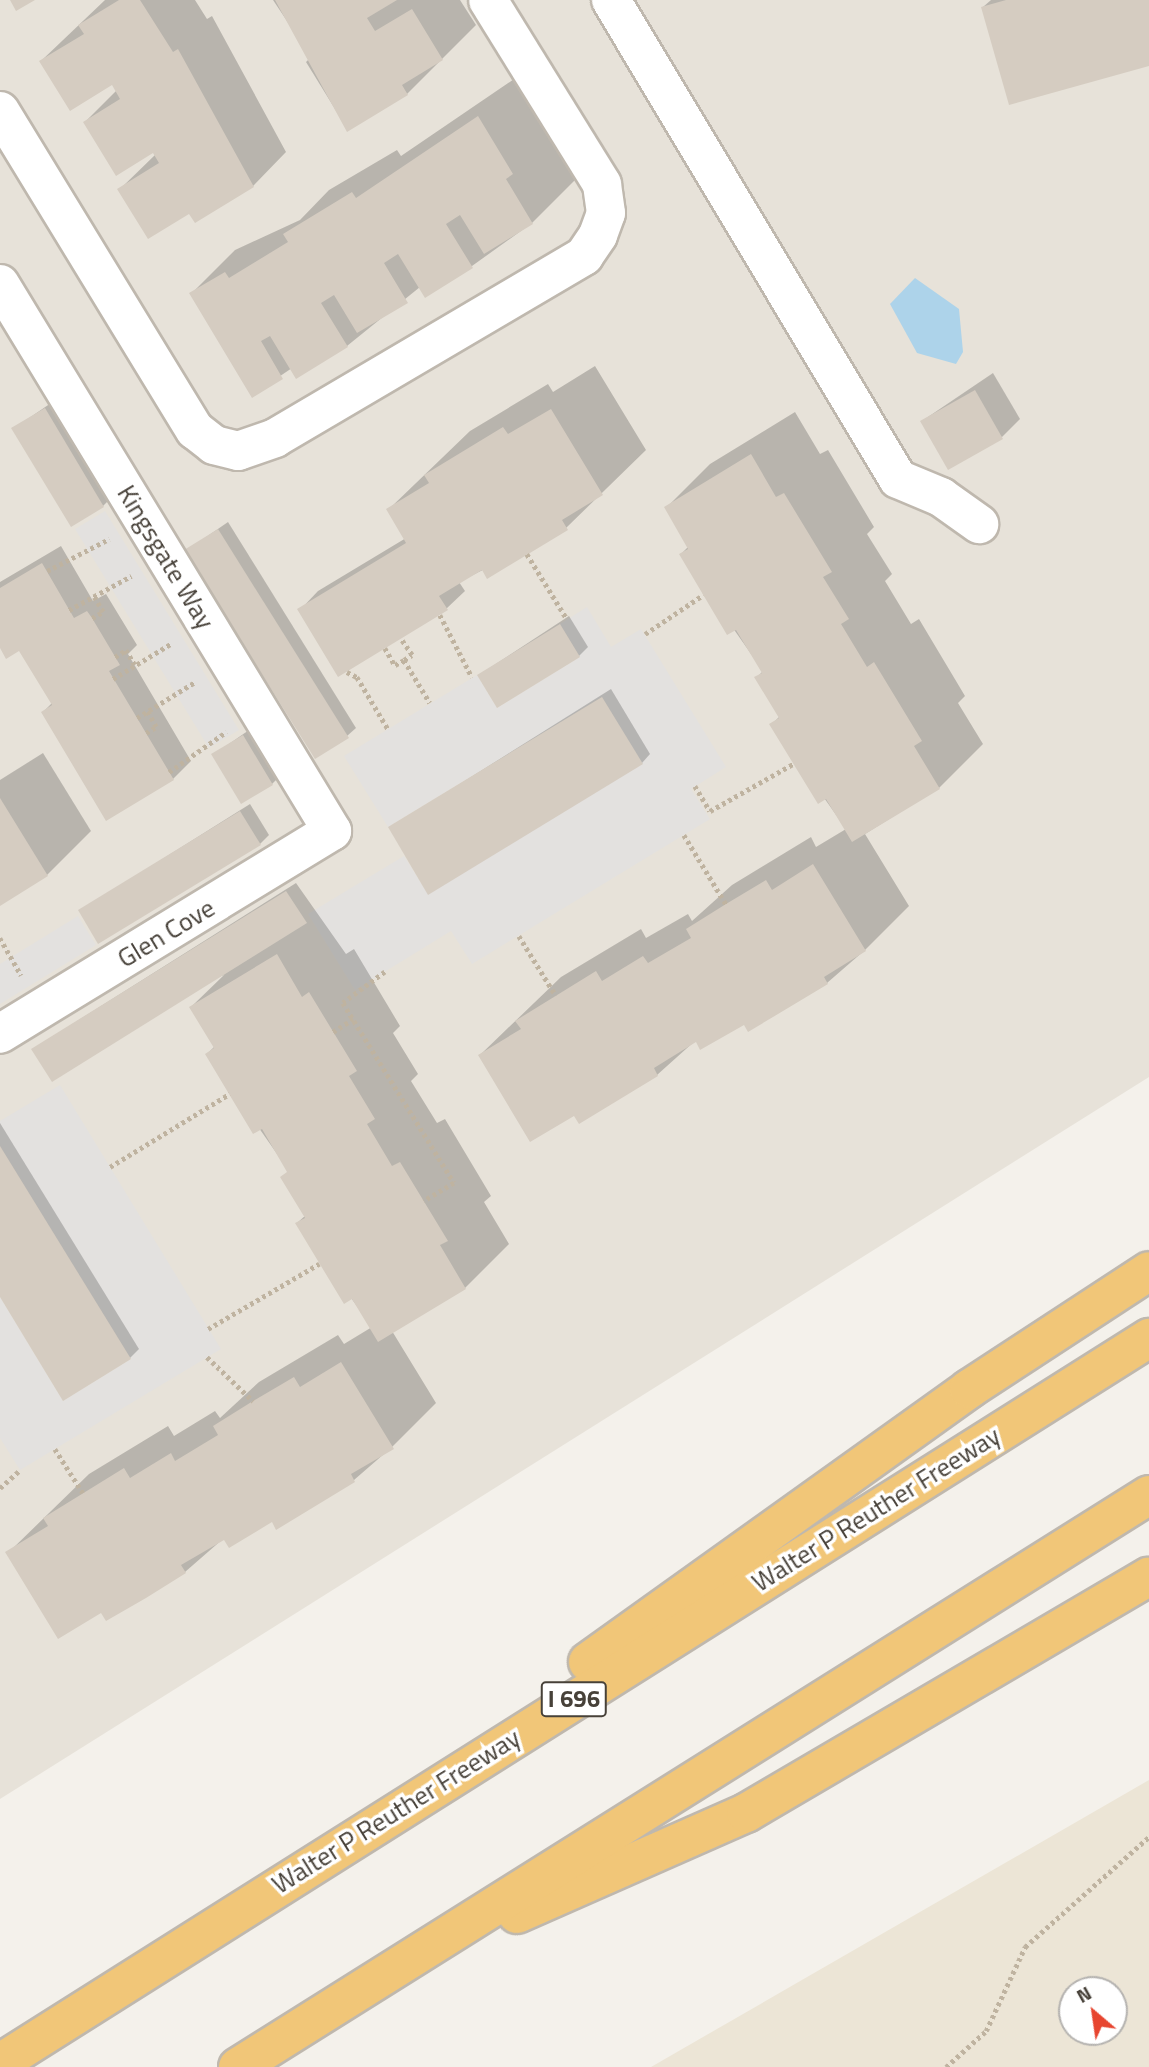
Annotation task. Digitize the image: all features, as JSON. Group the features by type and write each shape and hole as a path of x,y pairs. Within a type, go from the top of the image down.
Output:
{"highway":[{"path":"268,1891 969,1389 1149,1271"},
{"name":"Walter P Reuther Freeway","path":"0,2063 268,1891 1149,1338"},
{"path":"238,2067 1149,1495"},
{"path":"393,1968 746,1813 1149,1577"}],"street":[{"path":"0,111 195,430 214,445 238,450 275,438 584,256 598,235 606,213 602,184 488,0"},
{"path":"611,0 898,479 941,497 979,524"},
{"name":"Kingsgate Way","path":"0,284 12,331 143,519 332,831"},
{"name":"Glen Cove","path":"0,1034 332,831"}],"path":[{"path":"47,571 143,519"},
{"path":"527,554 567,619"},
{"path":"69,610 165,557"},
{"path":"645,634 703,595"},
{"path":"92,618 103,612 94,597"},
{"path":"440,615 472,677"},
{"path":"113,679 205,622"},
{"path":"385,648 395,665 404,660 412,655 401,639"},
{"path":"115,657 126,650 135,665"},
{"path":"404,660 430,703"},
{"path":"137,718 228,661"},
{"path":"347,672 352,680 357,677 388,729"},
{"path":"146,733 156,727 147,711"},
{"path":"169,772 259,711"},
{"path":"695,786 710,811 793,764"},
{"path":"684,835 726,904"},
{"path":"520,936 556,996"},
{"path":"384,971 387,976 343,1003 454,1183 424,1201"},
{"path":"333,1032 353,1019"},
{"path":"110,1167 229,1094"},
{"path":"208,1329 319,1264"},
{"path":"207,1357 253,1401"},
{"path":"55,1449 83,1493"},
{"path":"0,1488 20,1471"},
{"path":"946,2067 986,2031 1024,1947 1149,1837"}],"shaded area":[{"path":"0,0 1149,0 1149,1077 0,1799"},
{"path":"105,511 239,730 209,748 75,529"},
{"path":"587,607 611,647 641,629 726,767 691,789 710,819 472,964 451,931 355,990 308,914 404,856 428,894 642,764 602,697 388,827 344,756 477,675 497,708 580,657 560,624"},
{"path":"78,916 96,945 0,1004 0,964"},
{"path":"60,1085 221,1349 20,1470 0,1438 0,1297 63,1401 131,1359 0,1146 0,1121"},
{"path":"1149,1780 1149,2067 651,2067"}],"water":[{"path":"915,278 959,309 963,352 956,364 917,353 890,304"}],"building":[{"path":"10,0 35,0 16,11"},
{"path":"119,0 140,0 173,52 178,49 254,187 195,223 189,214 148,239 117,189 159,163 153,153 116,176 83,122 120,99 112,85 70,111 39,61 84,34 78,25"},
{"path":"275,0 397,0 367,18 375,31 412,9 443,60 402,85 408,95 347,132"},
{"path":"1006,0 1149,0 1149,66 1009,105 981,7"},
{"path":"478,116 513,174 506,179 533,224 484,254 460,215 446,224 473,268 425,298 398,254 384,263 408,303 357,333 334,295 321,303 348,347 296,379 270,336 261,341 283,379 252,398 189,293 225,272 229,278 288,242 283,234 352,192 356,198"},
{"path":"975,390 1003,439 948,470 920,421"},
{"path":"45,408 104,507 71,527 11,428"},
{"path":"551,409 603,495 562,520 568,530 487,579 482,570 439,596 448,610 338,677 297,609 406,543 386,509 429,483 424,475 503,427 508,434"},
{"path":"751,454 776,497 784,493 832,572 823,577 849,619 841,624 867,667 874,662 922,741 914,746 940,789 852,842 826,799 818,804 769,724 779,718 754,677 762,673 736,630 727,635 679,554 688,549 664,507"},
{"path":"218,529 349,738 315,759 184,550"},
{"path":"42,563 74,618 87,611 92,618 120,665 109,671 174,780 106,821 41,712 52,705 19,651 6,659 0,648 0,588"},
{"path":"560,624 580,657 497,708 477,675"},
{"path":"602,697 643,764 428,895 388,827"},
{"path":"243,735 273,785 241,804 211,754"},
{"path":"0,798 48,876 0,906"},
{"path":"240,811 261,845 98,944 78,910"},
{"path":"813,864 866,951 824,977 828,984 748,1032 744,1025 700,1050 696,1042 654,1068 658,1076 579,1124 574,1116 530,1142 478,1055 521,1029 515,1021 596,971 602,981 643,956 648,963 691,938 686,929 766,880 772,890"},
{"path":"286,891 307,923 52,1082 31,1049"},
{"path":"277,954 302,997 309,992 357,1071 349,1076 375,1119 367,1124 392,1166 400,1162 448,1241 440,1245 466,1289 378,1342 352,1299 344,1304 295,1223 305,1218 280,1177 287,1172 262,1129 253,1134 205,1054 214,1048 189,1007"},
{"path":"0,1146 131,1359 63,1401 0,1297"},
{"path":"341,1362 394,1449 351,1474 355,1482 276,1530 272,1522 229,1548 224,1540 181,1565 186,1573 146,1598 106,1621 101,1613 58,1639 5,1552 48,1526 43,1518 124,1468 130,1478 171,1453 175,1461 218,1435 213,1426 253,1401 294,1377 300,1387"}]}
